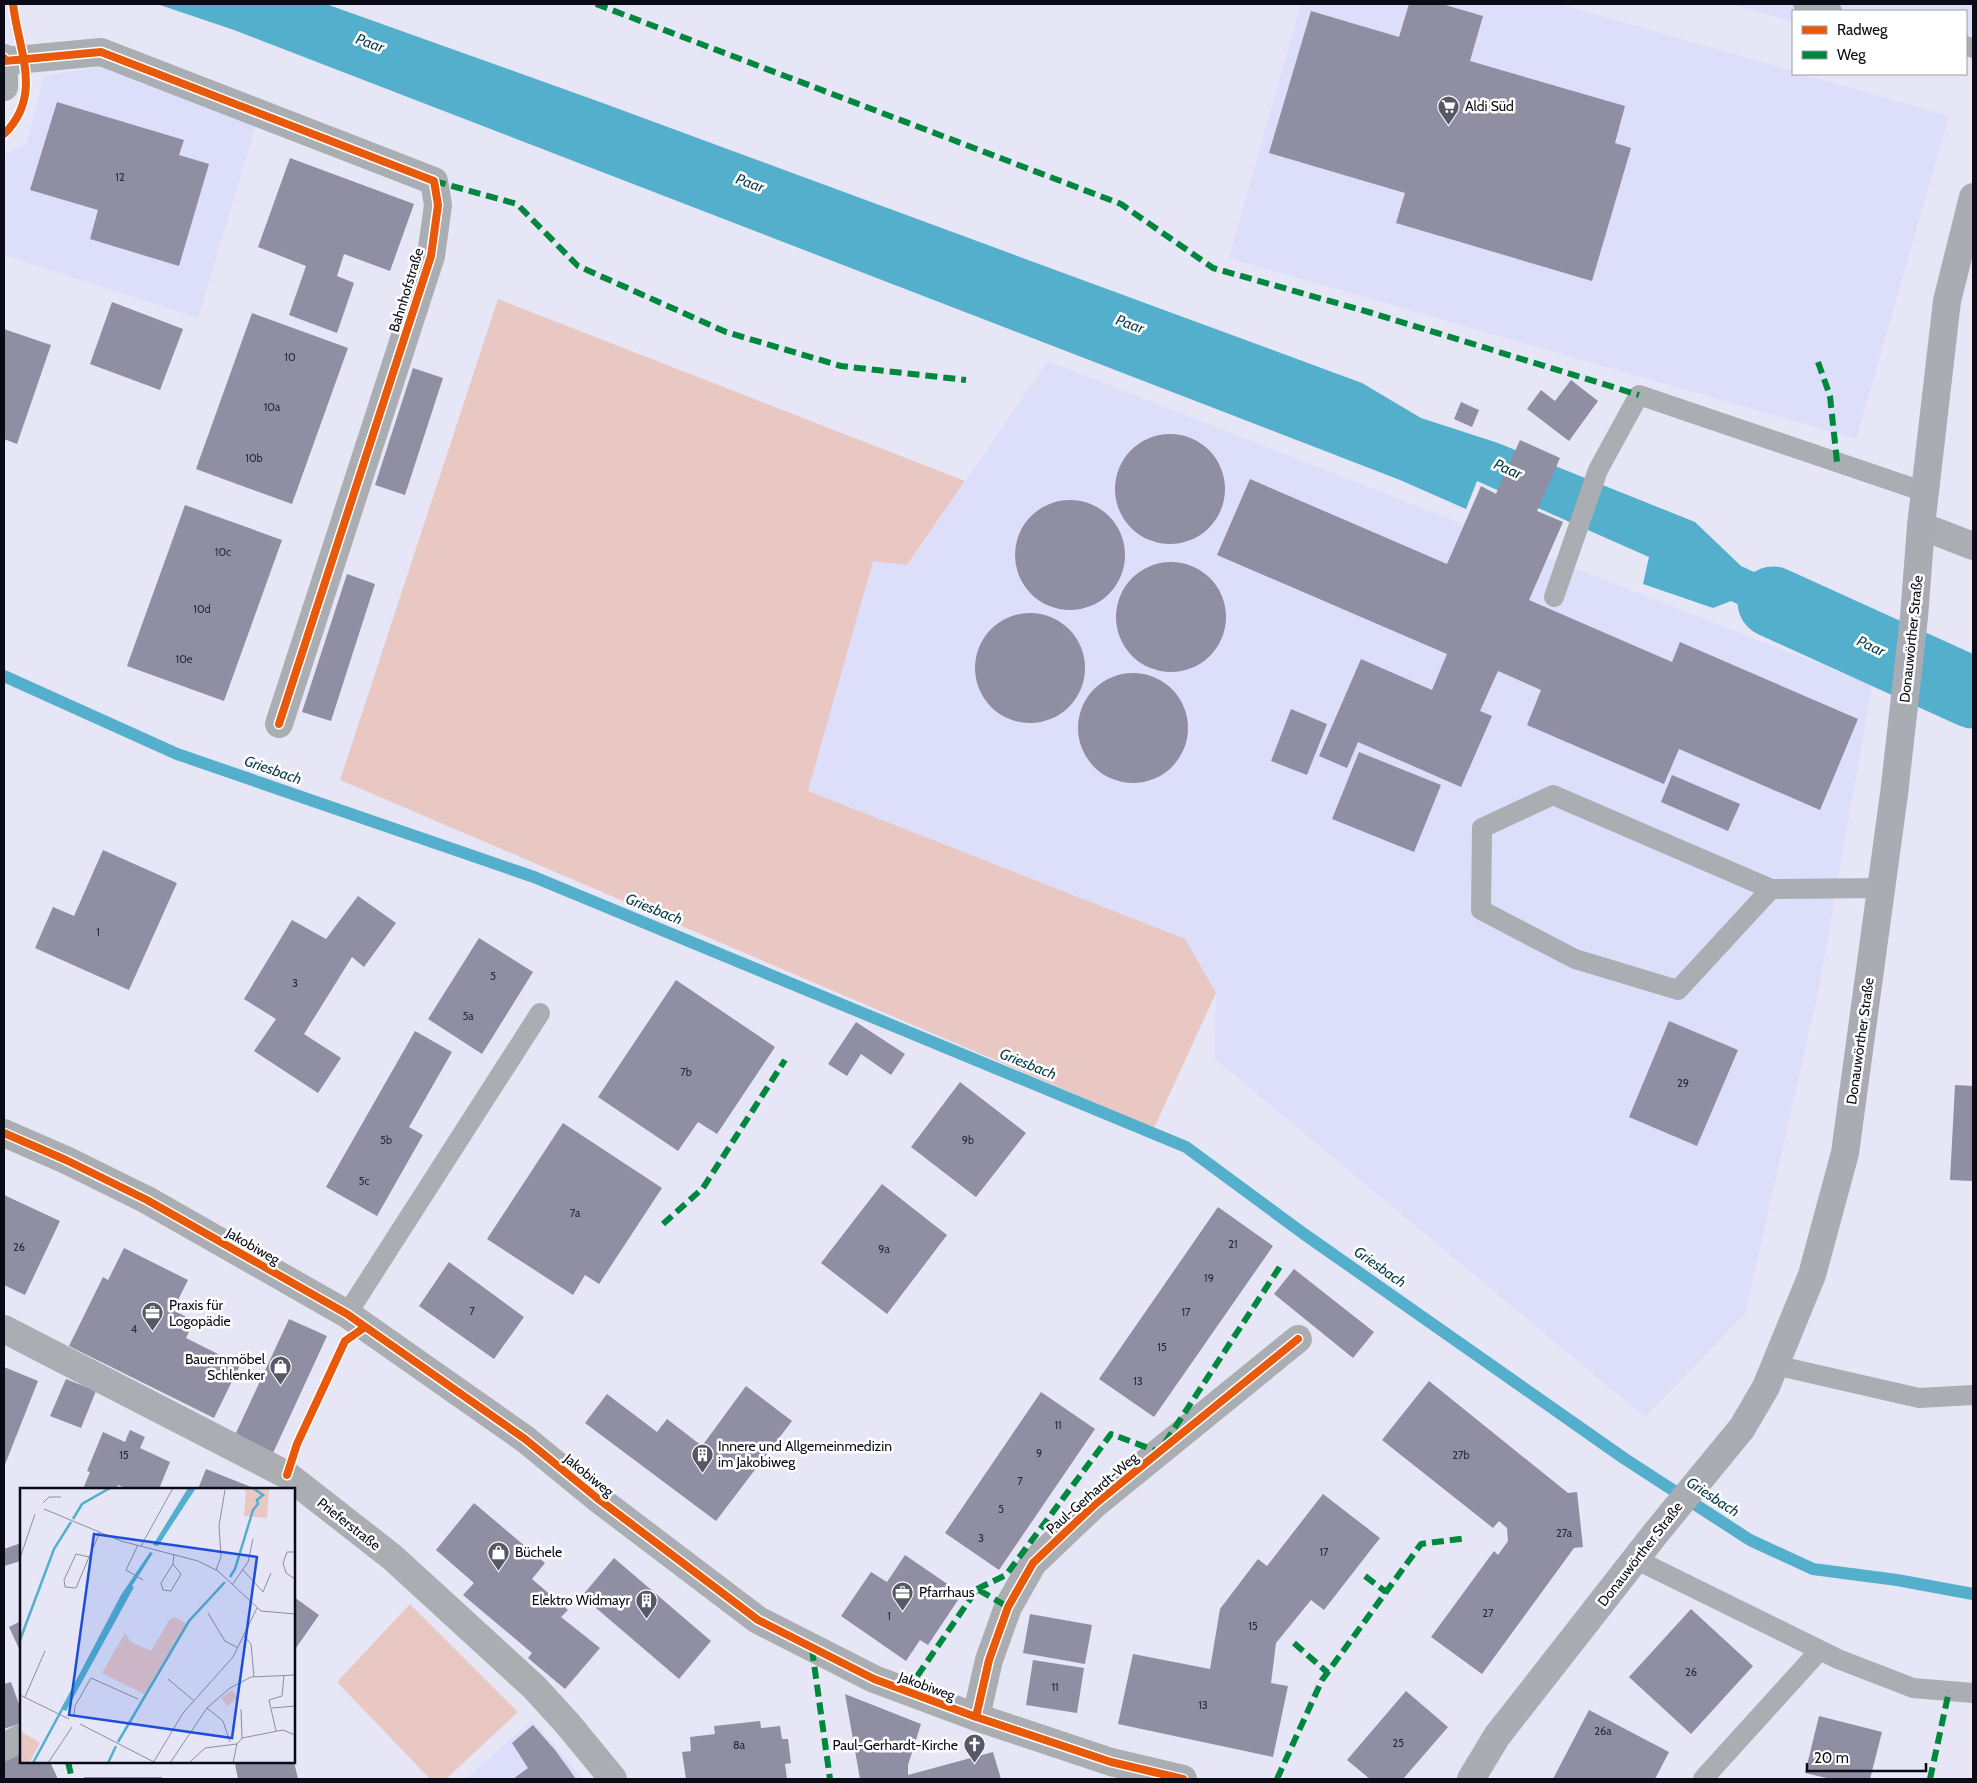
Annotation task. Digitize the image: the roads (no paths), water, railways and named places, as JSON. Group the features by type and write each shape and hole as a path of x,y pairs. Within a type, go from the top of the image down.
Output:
{"main road":[{"name":"Donauwörther Straße","path":"1471,1779 1497,1736 1655,1534 1742,1428 1766,1387 1812,1275 1845,1153 1894,794 1914,617 1921,526 1947,301 1973,197"}],"street":[{"name":"Bahnhofstraße","path":"4,69 101,52 434,180 438,205 431,256 279,724"},
{"path":"1921,526 1973,546"},
{"name":"Jakobiweg","path":"4,1133 66,1160 154,1204 347,1314 525,1439 597,1498 758,1620 874,1679 976,1717 1105,1771 1183,1779"},
{"name":"Prieferstraße","path":"4,1329 284,1482"},
{"name":"Paul-Gerhardt-Weg","path":"976,1717 989,1660 1008,1607 1033,1563 1094,1505 1298,1339"},
{"name":"Prieferstraße","path":"295,1490 392,1557 534,1686 568,1723 613,1779"},
{"path":"4,1746 20,1738"}],"lane":[{"path":"1803,4 1828,10"},
{"path":"1554,597 1572,540 1598,470 1639,395 1925,492"},
{"path":"1771,889 1678,990 1574,959 1481,910 1482,828 1554,795 1771,889 1881,888"},
{"path":"347,1314 540,1013"},
{"path":"1775,1365 1919,1398 1973,1395"},
{"path":"1636,1559 1838,1659 1913,1688 1973,1693"},
{"path":"1703,1779 1820,1650"}],"water":[{"path":"157,4 326,4 600,102 1362,383 1421,418 1498,443 1695,522 1741,566 1864,623 1862,662 1731,601 1713,608 1643,584 1649,557 1477,481 1466,509 1400,480 234,30"},
{"path":"1950,651 1973,662 1973,721 1942,707"}],"waterway":[{"name":"Paar","path":"1773,602 1973,693"},
{"name":"Griesbach","path":"4,676 177,754 534,877 1186,1147 1304,1234 1625,1459 1750,1540 1813,1569 1897,1580 1973,1594"}],"place":[{"name":"Aldi Süd","path":"1449,125"},
{"name":"Praxis für Logopädie","path":"153,1332"},
{"name":"Bauernmöbel Schlenker","path":"281,1386"},
{"name":"Innere und Allgemeinmedizin im Jakobiweg","path":"702,1473"},
{"name":"Büchele","path":"499,1571"},
{"name":"Pfarrhaus","path":"903,1611"},
{"name":"Elektro Widmayr","path":"646,1619"},
{"name":"Paul-Gerhardt-Kirche","path":"974,1764"}]}
